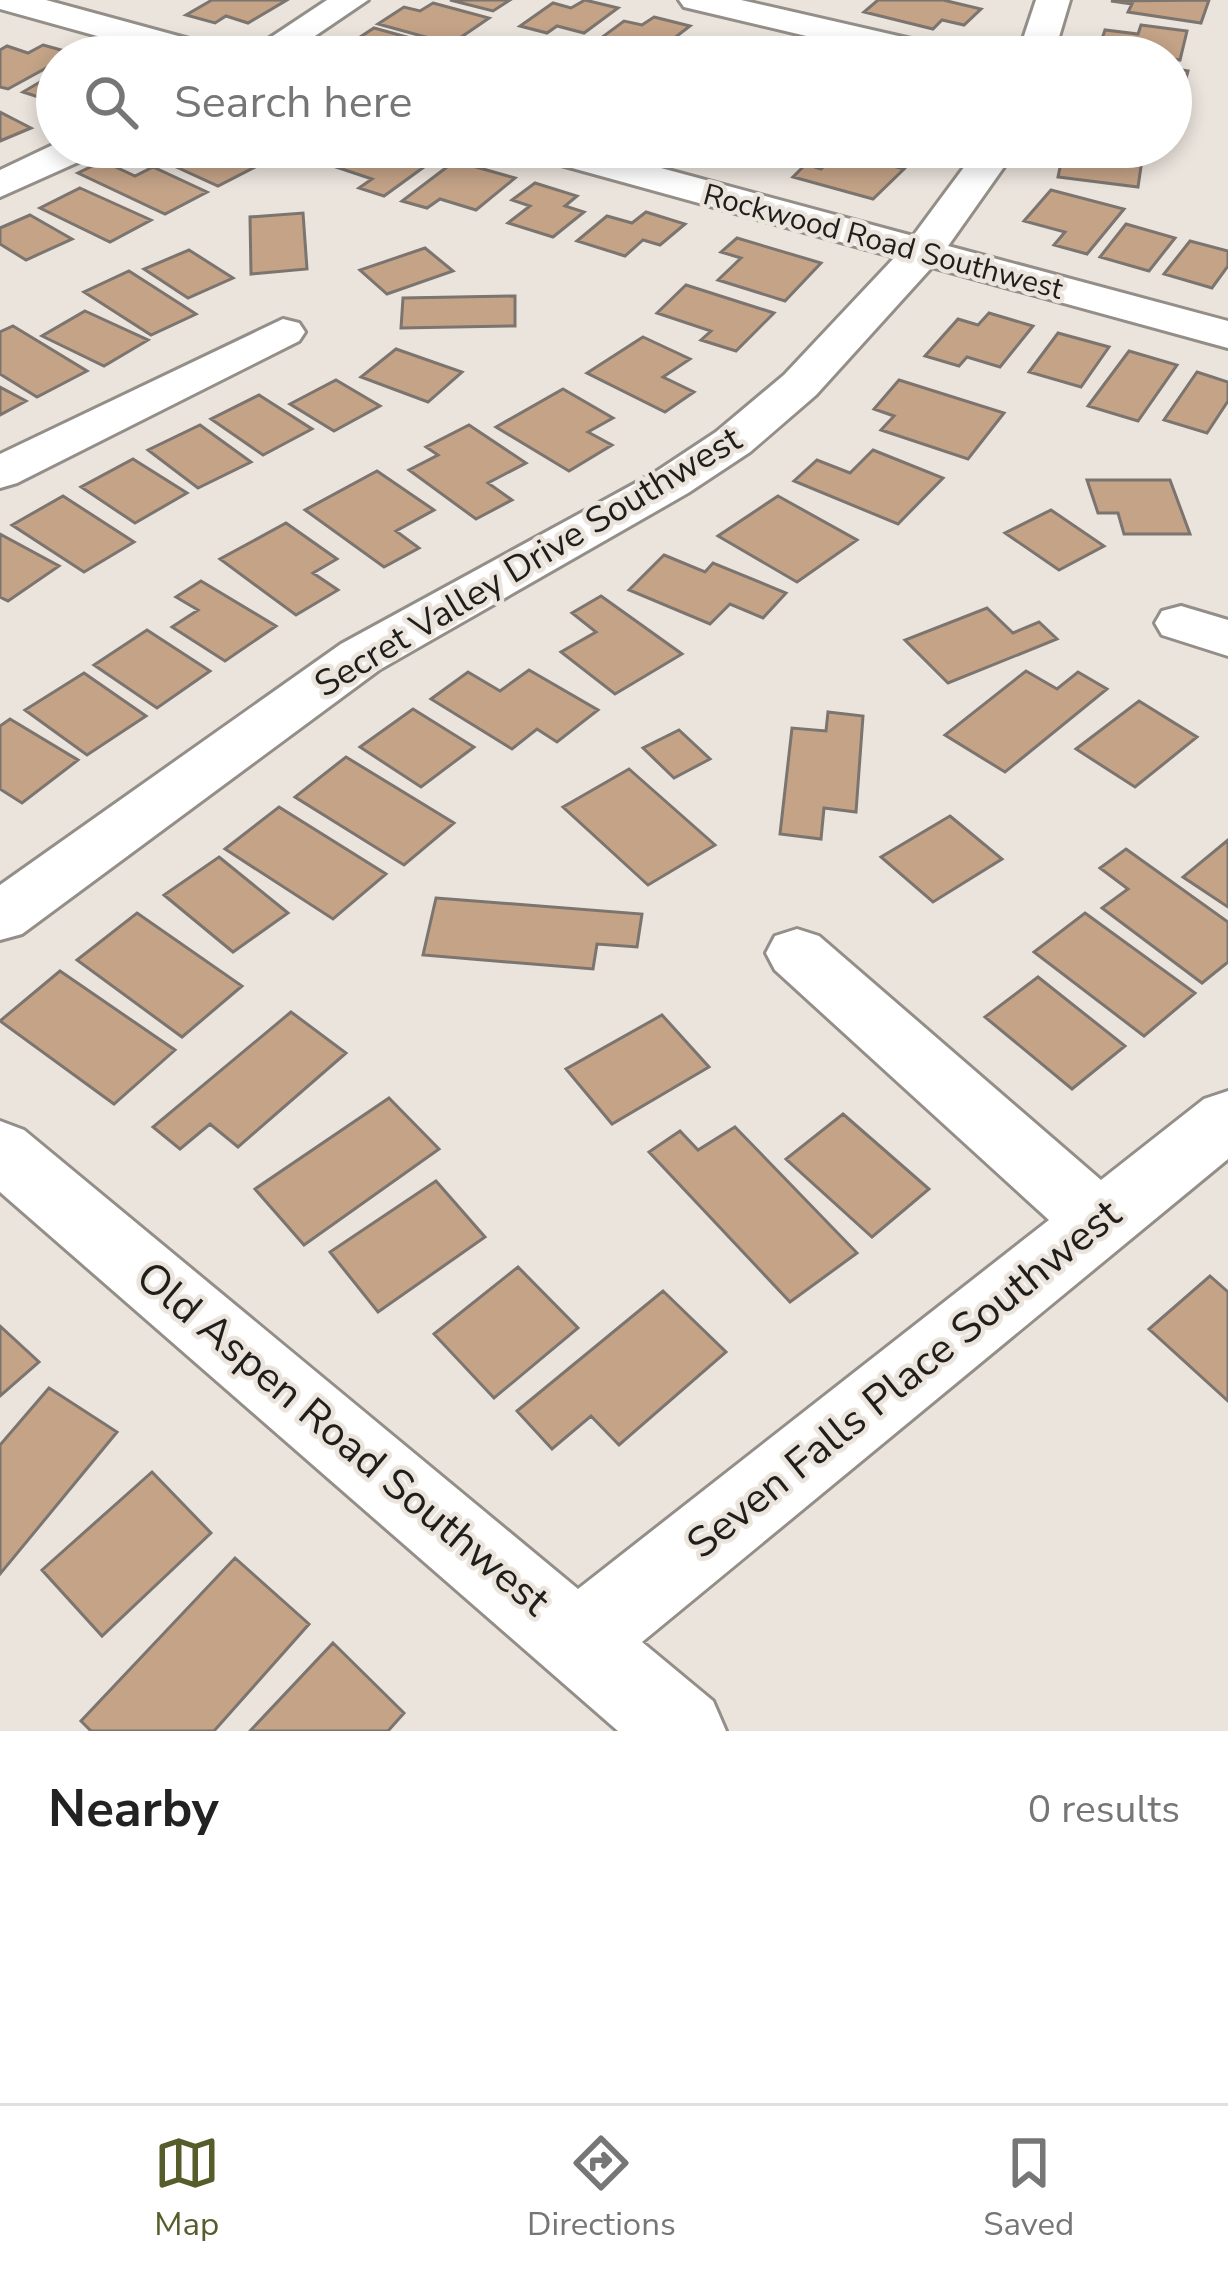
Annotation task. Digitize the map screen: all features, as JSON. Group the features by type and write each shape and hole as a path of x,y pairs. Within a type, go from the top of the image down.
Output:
{"street":[{"path":"7,0 137,36"},
{"path":"293,36 351,0"},
{"path":"696,0 851,36"},
{"path":"1042,36 1053,0"},
{"path":"0,185 36,168"},
{"name":"Rockwood Road Southwest","path":"615,168 1228,335"},
{"name":"Secret Valley Drive Southwest","path":"0,917 360,658 671,483 733,442 800,385 922,253 984,168"},
{"path":"0,473 283,332"},
{"path":"797,953 1100,1222"},
{"name":"Seven Falls Place Southwest","path":"580,1640 1228,1119"},
{"name":"Old Aspen Road Southwest","path":"0,1150 683,1731"}],"building":[{"path":"212,0 287,0 248,23 226,16 215,23 186,15"},
{"path":"450,0 510,0 493,11"},
{"path":"585,0 618,8 584,33 557,26 547,33 520,26 553,3 571,8"},
{"path":"878,0 943,0 981,9 964,25 942,20 933,29 864,12"},
{"path":"1209,0 1201,23 1128,12 1132,4 1111,1"},
{"path":"433,3 489,18 463,36 422,36 378,24 404,7 420,11"},
{"path":"654,17 690,26 677,36 604,36 624,21 642,25"},
{"path":"1141,25 1187,31 1186,36 1103,36 1105,30 1138,34"},
{"path":"374,28 403,36 362,36"},
{"path":"7,46 28,53 36,49 36,74 8,89 0,87 0,50"},
{"path":"0,112 31,128 0,141"},
{"path":"88,168 118,168 135,176 155,168 207,192 165,214 78,173"},
{"path":"179,168 253,168 218,186"},
{"path":"339,168 422,168 384,196 359,188 372,179"},
{"path":"446,168 480,168 515,178 476,210 440,199 427,208 402,201"},
{"path":"802,168 904,169 873,199 793,177"},
{"path":"1060,168 1141,168 1138,187 1058,177"},
{"path":"535,183 577,196 565,206 584,212 553,237 508,223 530,206 512,200"},
{"path":"80,188 151,220 110,242 40,208"},
{"path":"1051,190 1124,209 1087,254 1054,245 1065,232 1024,221"},
{"path":"646,212 685,224 660,245 643,240 625,256 577,241 607,216 632,223"},
{"path":"303,213 307,269 251,274 250,217"},
{"path":"30,215 72,239 26,260 0,244 0,228"},
{"path":"1126,224 1175,238 1149,271 1100,257"},
{"path":"737,238 821,263 785,301 718,280 741,258 721,252"},
{"path":"1190,241 1228,251 1228,266 1212,288 1164,274"},
{"path":"425,248 453,271 387,294 360,270"},
{"path":"189,250 233,278 188,298 144,269"},
{"path":"129,271 196,314 151,335 84,292"},
{"path":"686,285 774,313 736,351 701,340 711,331 657,313"},
{"path":"515,296 515,326 401,328 403,298"},
{"path":"85,311 148,340 104,366 42,336"},
{"path":"989,313 1033,326 1000,367 967,357 959,366 925,356 958,319 978,325"},
{"path":"13,326 87,371 37,397 0,374 0,332"},
{"path":"1058,333 1109,347 1081,387 1029,372"},
{"path":"643,337 690,359 663,377 694,392 665,412 587,373"},
{"path":"396,349 462,372 428,402 361,377"},
{"path":"1129,351 1177,365 1138,421 1088,406"},
{"path":"1197,372 1228,382 1228,401 1207,433 1164,420"},
{"path":"336,380 380,406 334,431 290,404"},
{"path":"899,380 1004,413 968,459 881,430 894,416 874,409"},
{"path":"0,387 26,401 0,415"},
{"path":"563,389 613,418 588,432 612,445 569,471 496,427"},
{"path":"259,395 312,429 263,455 211,419"},
{"path":"200,425 251,462 198,488 148,450"},
{"path":"469,425 526,463 488,483 512,500 476,519 409,470 438,455 426,447"},
{"path":"873,450 943,478 898,524 794,481 817,460 850,473"},
{"path":"133,459 187,493 135,523 81,487"},
{"path":"377,471 434,510 396,531 419,548 384,567 305,510"},
{"path":"1087,480 1170,480 1190,534 1124,534 1118,513 1098,513"},
{"path":"63,496 134,542 84,572 12,525"},
{"path":"778,496 857,540 797,582 718,536"},
{"path":"1051,510 1104,546 1059,570 1005,533"},
{"path":"286,523 337,559 313,573 338,590 296,615 220,559"},
{"path":"0,534 59,566 8,601 0,597"},
{"path":"664,555 705,572 713,563 786,593 763,618 730,604 710,624 629,590"},
{"path":"201,581 276,626 225,661 172,627 198,610 176,597"},
{"path":"601,596 682,654 615,694 561,652 596,632 572,613"},
{"path":"987,608 1013,633 1039,622 1057,639 948,683 905,640"},
{"path":"147,630 210,671 157,708 94,665"},
{"path":"529,670 598,710 557,742 537,729 512,749 431,699 468,672 500,691"},
{"path":"1026,671 1057,689 1078,672 1107,689 1005,772 945,735"},
{"path":"84,673 146,716 87,755 25,710"},
{"path":"1139,701 1197,737 1135,787 1076,749"},
{"path":"413,709 474,747 421,787 360,747"},
{"path":"828,712 863,716 856,812 824,808 821,839 780,834 792,728 826,731"},
{"path":"10,719 78,760 22,803 0,789 0,726"},
{"path":"679,730 710,759 674,778 643,748"},
{"path":"346,757 454,823 404,865 295,797"},
{"path":"629,769 715,845 648,885 563,807"},
{"path":"279,807 386,874 333,919 225,849"},
{"path":"950,816 1002,859 933,902 881,857"},
{"path":"1228,840 1228,907 1183,877"},
{"path":"1126,849 1228,922 1228,962 1202,983 1102,908 1128,889 1100,868"},
{"path":"219,857 288,913 233,952 164,895"},
{"path":"436,898 642,914 637,947 597,944 593,969 423,955"},
{"path":"137,913 242,986 182,1037 77,960"},
{"path":"1085,913 1195,993 1144,1036 1034,952"},
{"path":"60,971 175,1050 114,1104 0,1021"},
{"path":"1038,977 1125,1046 1072,1089 985,1017"},
{"path":"291,1012 346,1053 238,1147 210,1124 180,1149 153,1127"},
{"path":"662,1015 709,1067 612,1124 566,1069"},
{"path":"389,1098 439,1149 304,1245 255,1189"},
{"path":"843,1114 929,1189 872,1237 786,1159"},
{"path":"735,1127 857,1253 790,1302 649,1152 680,1131 698,1150"},
{"path":"436,1181 485,1237 378,1312 330,1252"},
{"path":"518,1267 578,1328 494,1398 434,1334"},
{"path":"1210,1276 1228,1292 1228,1401 1149,1329"},
{"path":"663,1291 726,1352 619,1445 591,1416 552,1449 517,1411"},
{"path":"0,1326 39,1362 0,1396"},
{"path":"49,1388 117,1432 0,1574 0,1445"},
{"path":"152,1472 211,1533 102,1636 42,1570"},
{"path":"235,1558 309,1624 214,1731 91,1731 81,1721"},
{"path":"333,1643 404,1713 388,1731 250,1731"}]}
